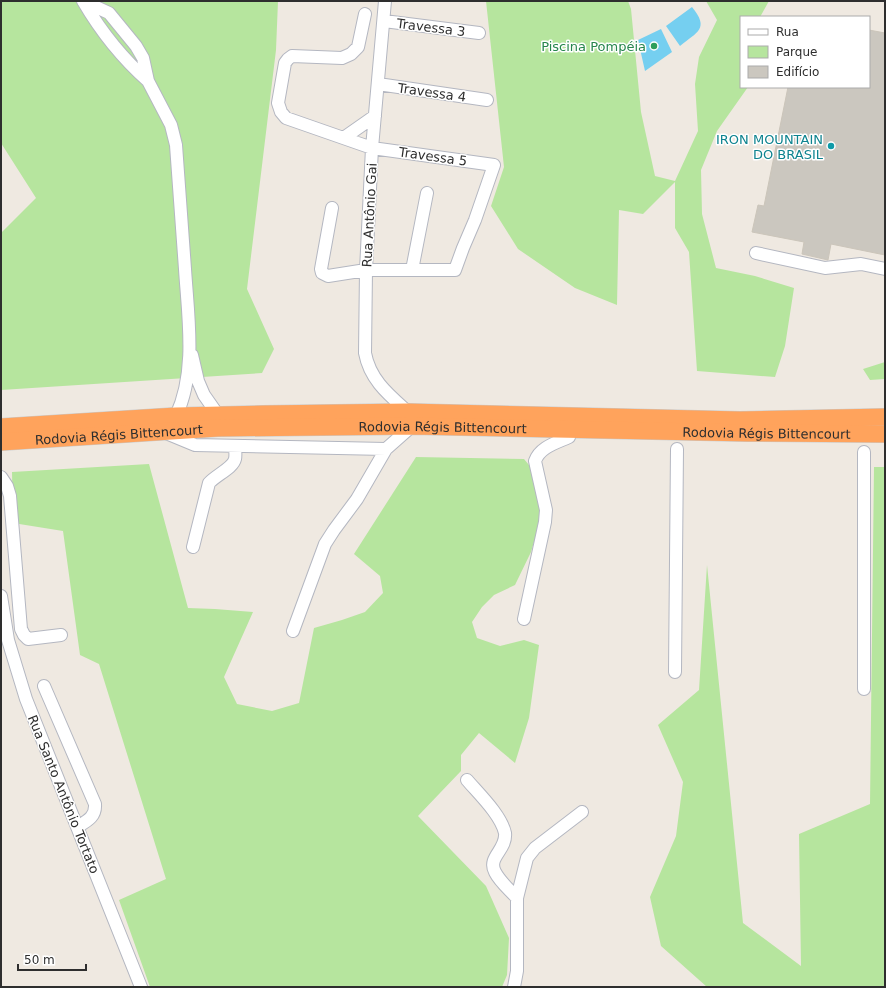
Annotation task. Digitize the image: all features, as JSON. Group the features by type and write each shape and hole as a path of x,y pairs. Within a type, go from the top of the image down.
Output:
{"highway":[{"name":"Rodovia Régis Bittencourt","path":"1,427 218,414 410,419 740,420 885,417"},
{"name":"Rodovia Régis Bittencourt","path":"1,442 161,431 249,428 410,419 559,428 748,433 885,434"}],"street":[{"path":"83,1 95,21 136,70 148,81 171,124 176,145 189,344 186,388 183,402 176,416"},
{"name":"Rua Antônio Gai","path":"386,1 372,148 364,338 367,363 378,384 410,419"},
{"name":"Travessa 5","path":"365,14 358,47 351,54 342,58 292,56 288,59 285,64 278,103 281,112 286,118 345,137 372,148 494,165 476,220 465,243 455,270 412,270"},
{"name":"Travessa 3","path":"384,21 478,33"},
{"name":"Travessa 4","path":"378,84 487,100"},
{"path":"345,137 375,116"},
{"path":"332,208 321,269 322,273 328,276 366,270 412,270 427,192"},
{"path":"756,253 826,268 861,264 885,269"},
{"path":"189,344 198,381 204,395 218,414"},
{"path":"293,631 326,544 334,530 357,499 386,449 410,419"},
{"path":"161,431 195,445 386,449"},
{"path":"524,619 545,522 546,510 535,461 538,454 545,448 569,437"},
{"path":"194,547 210,483 213,478 233,465 235,459 235,446"},
{"path":"674,672 677,449"},
{"path":"864,452 864,689"},
{"path":"1,477 7,486 10,496 21,629 28,639 61,635"},
{"name":"Rua Santo Antônio Tortato","path":"1,596 8,640 19,679 35,723 141,987"},
{"path":"44,686 95,804 96,809 94,815 89,820 77,827"},
{"path":"467,780 501,820 505,842 493,862 493,867 495,873 517,898"},
{"path":"514,987 517,971 517,898 527,858 535,848 582,812"}],"green space":[{"path":"1,1 278,1 276,50 247,289 274,349 262,373 1,390 1,233 36,198 1,143"},
{"path":"486,1 628,1 631,9 641,112 655,176 675,181 698,131 695,84 699,57 717,20 706,1 769,1 761,16 740,16 740,88 747,88 717,131 701,170 702,214 716,268 755,276 794,288 785,346 775,377 697,371 689,252 675,228 675,182 643,214 619,210 617,305 575,288 518,249 491,206 504,167"},
{"path":"885,362 885,379 870,380 863,369"},
{"path":"416,457 524,459 543,482 540,522 531,552 515,585 494,595 482,607 472,622 477,638 500,646 524,640 539,645 529,718 515,763 479,733 461,755 461,771 418,816 486,886 509,938 507,975 502,987 150,987 119,900 166,879 99,664 80,655 63,531 13,523 12,472 149,464 188,608 253,612 224,677 237,704 272,711 299,703 314,628 365,612 383,593 380,576 354,554"},
{"path":"874,467 885,467 885,987 707,987 661,946 650,897 676,836 683,782 658,725 699,690 707,565 743,923 801,966 799,834 870,804"}],"water":[{"name":"Piscina Pompéia","path":"692,7 700,20 701,25 696,33 680,46 666,26"},
{"name":"Piscina Pompéia","path":"661,29 672,52 645,71 638,40"}],"building":[{"name":"IRON MOUNTAIN DO BRASIL","path":"870,30 885,33 885,255 831,244 828,260 802,254 804,242 752,232 758,205 764,206 788,88 870,88"}],"place":[{"name":"Piscina Pompéia","path":"654,46"},
{"name":"IRON MOUNTAIN DO BRASIL","path":"831,146"}]}
